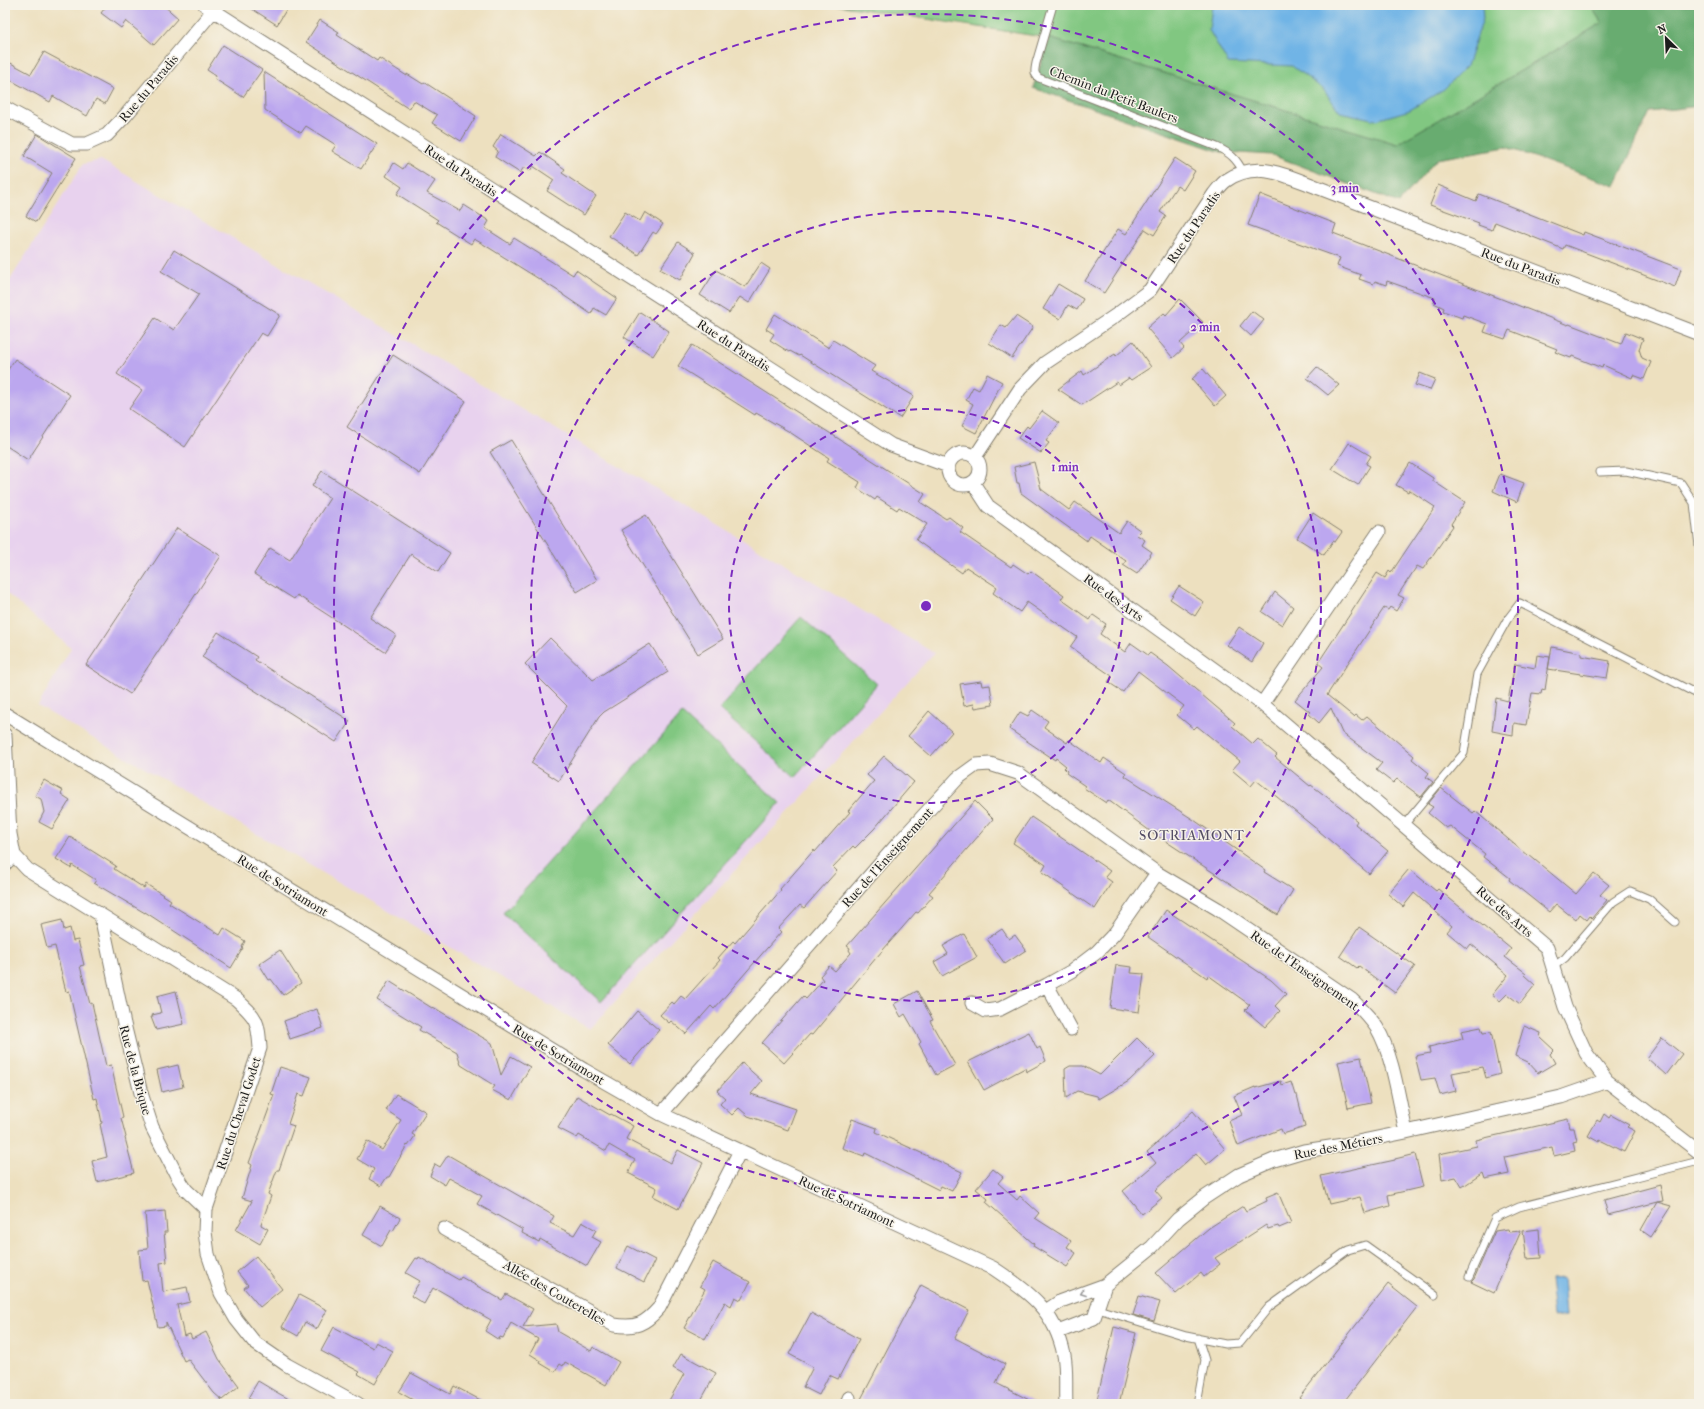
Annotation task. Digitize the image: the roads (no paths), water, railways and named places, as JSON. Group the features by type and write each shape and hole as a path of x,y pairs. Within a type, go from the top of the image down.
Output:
{"street":[{"name":"Rue du Paradis","path":"5,108 72,144 88,144 107,135 126,115 208,7 891,446 948,466"},
{"name":"Rue du Paradis","path":"975,457 1020,389 1045,363 1115,316 1150,290 1214,194 1226,180 1243,172 1262,169 1281,174 1699,334"},
{"path":"965,453 975,457 978,462 980,473 973,483 962,486 950,478 948,466 952,458 965,453"},
{"name":"Rue des Arts","path":"973,483 988,506 1262,704 1547,948 1566,1007 1586,1053 1607,1081 1699,1152"},
{"path":"1262,704 1379,532"},
{"name":"Rue de Sotriamont","path":"5,714 584,1070 661,1114 993,1268 1020,1286 1046,1311 1058,1332 1064,1356 1066,1404"},
{"name":"Rue du Cheval Godet","path":"5,736 10,834 9,860 27,869 236,999 253,1015 259,1027 260,1048 206,1209 205,1232 208,1254 221,1294 240,1325 255,1343 274,1356 358,1404"},
{"name":"Rue de l'Enseignement","path":"661,1114 901,840 958,778 976,765 990,764 1018,773 1157,872 1218,909 1352,1000 1368,1015 1386,1048 1406,1132"},
{"path":"972,1002 986,1011 1000,1009 1072,972 1097,952 1115,933 1157,872"},
{"name":"Rue de la Brique","path":"101,916 124,1024 141,1093 152,1127 176,1176 186,1190 206,1209"},
{"path":"1048,985 1071,1028"},
{"name":"Rue des Métiers","path":"1046,1311 1061,1301 1105,1285 1152,1247 1178,1219 1204,1198 1239,1174 1274,1160 1304,1151 1343,1145 1561,1098 1607,1081"},
{"name":"Allée des Couterelles","path":"444,1228 614,1325 631,1327 650,1318 659,1308 740,1151"},
{"path":"1058,1332 1094,1318 1105,1285"}],"lane":[{"name":"Chemin du Petit Baulers","path":"1053,5 1034,71 1039,78 1228,152 1237,160 1243,172"},
{"path":"1600,472 1626,472 1681,483 1694,503 1699,546"},
{"path":"1404,825 1464,753 1477,674 1506,620 1520,603 1699,695"},
{"path":"1553,967 1565,958 1613,902 1630,891 1650,899 1675,922"},
{"path":"1469,1277 1496,1218 1519,1207 1699,1161"},
{"path":"1098,1309 1198,1338 1225,1344 1240,1343 1269,1307 1348,1250 1365,1245 1435,1295"},
{"path":"1197,1404 1205,1360 1198,1338"}],"water":[{"path":"1212,5 1482,5 1483,19 1467,66 1444,89 1410,110 1376,120 1340,112 1323,89 1292,66 1228,63 1209,30"},
{"path":"1563,1278 1566,1315 1554,1317 1550,1279"}],"district":[{"name":"SOTRIAMONT","path":"1192,835"}]}
